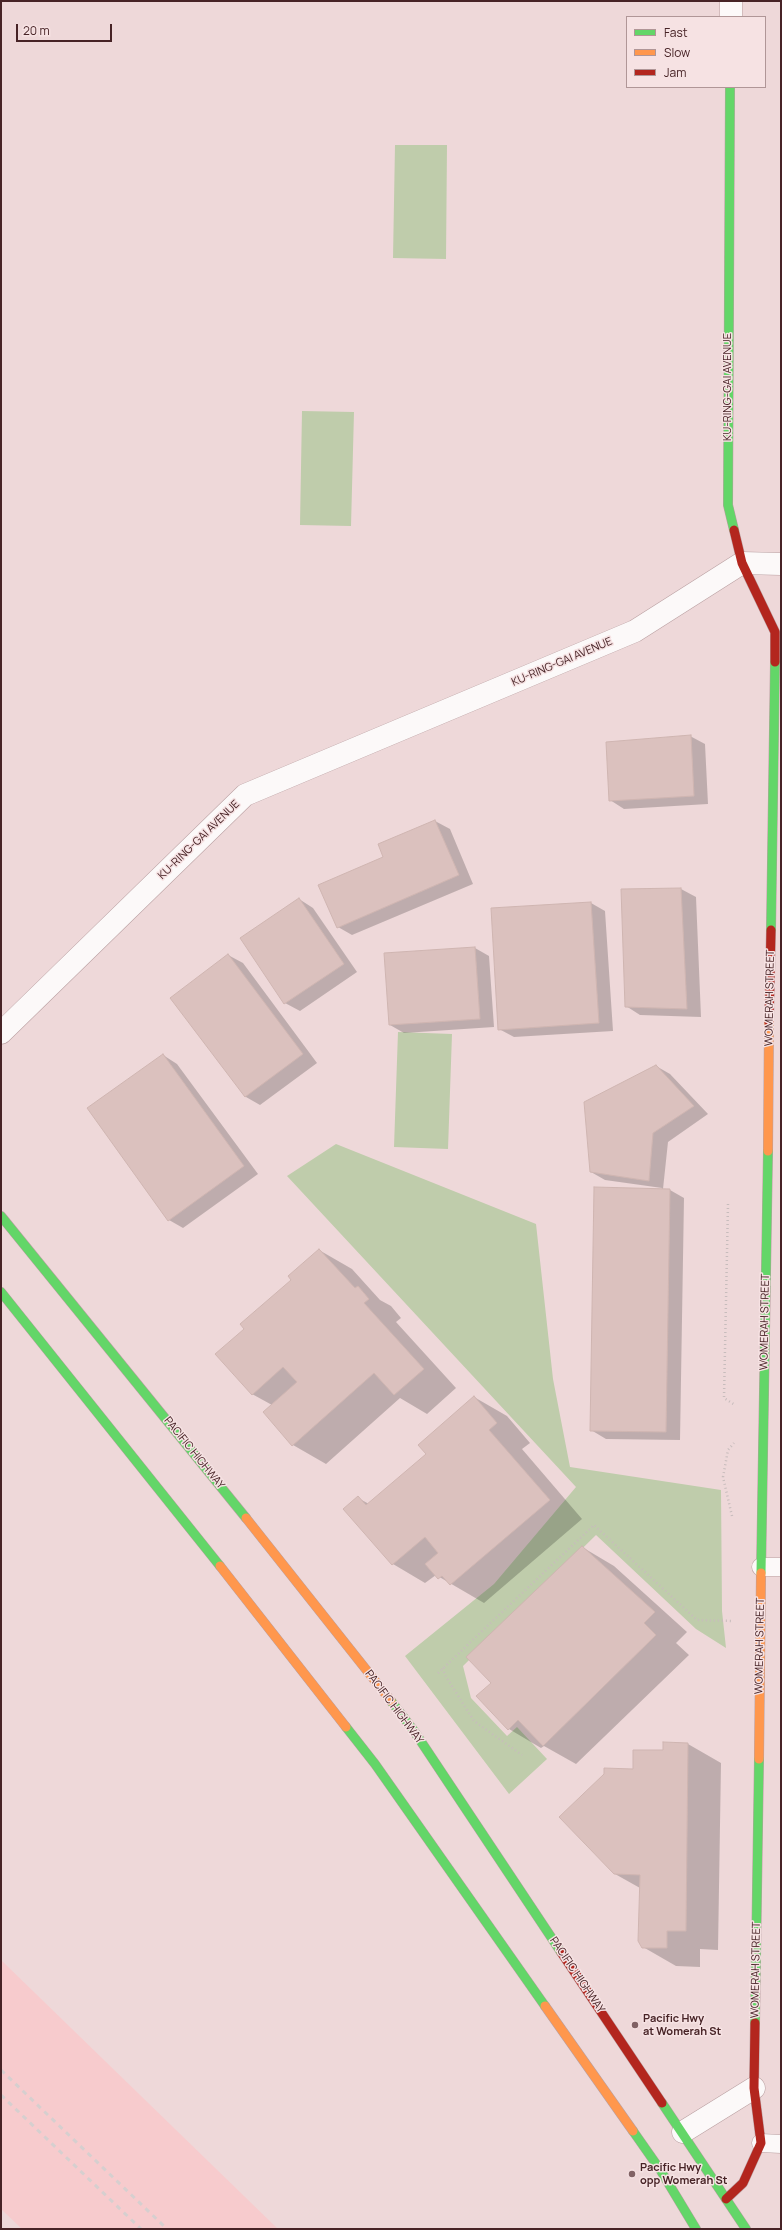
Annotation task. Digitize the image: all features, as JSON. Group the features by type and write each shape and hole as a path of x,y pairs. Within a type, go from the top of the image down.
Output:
{"main road":[{"name":"KU-RING-GAI AVENUE","path":"730,88 728,505 742,563"},
{"name":"WOMERAH STREET","path":"742,563 775,632 754,2088 761,2143"},
{"name":"PACIFIC HIGHWAY","path":"1,1216 290,1572 414,1731 746,2229"},
{"path":"1,1292 169,1500 376,1764 661,2171 696,2229"},
{"path":"726,2199 743,2183 761,2143"}],"street":[{"path":"731,1 731,16"},
{"path":"742,563 781,564"},
{"name":"KU-RING-GAI AVENUE","path":"1,1033 245,795 635,631 742,563"},
{"path":"682,2132 754,2088"}],"lane":[{"path":"761,1567 781,1566"},
{"path":"761,2143 781,2144"}],"path":[{"path":"438,1673 594,1525 697,1620 739,1621"},
{"path":"443,1668 445,1675 474,1721 522,1755"}],"shaded area":[{"path":"1,1960 278,2229 22,2229 1,2209"}],"green space":[{"path":"395,145 447,145 446,259 393,258"},
{"path":"302,411 354,412 351,526 300,525"},
{"path":"398,1032 452,1034 448,1149 394,1147"},
{"path":"336,1144 536,1224 553,1379 570,1467 721,1490 722,1611 726,1648 696,1629 596,1535 463,1666 471,1698 507,1736 517,1727 547,1759 509,1794 405,1656 494,1584 576,1487 287,1176"}],"building":[{"path":"691,735 694,796 609,801 606,742"},
{"path":"435,820 459,875 337,928 318,885 383,857 378,844"},
{"path":"681,888 687,1009 625,1007 621,889"},
{"path":"299,898 344,964 284,1004 240,938"},
{"path":"591,902 599,1023 498,1030 491,908"},
{"path":"475,947 480,1019 389,1025 384,953"},
{"path":"228,954 303,1054 245,1097 170,998"},
{"path":"163,1054 244,1166 168,1221 87,1108"},
{"path":"656,1065 694,1106 653,1133 649,1181 590,1172 584,1102"},
{"path":"594,1187 670,1189 666,1432 590,1431"},
{"path":"319,1249 355,1288 358,1286 369,1299 364,1303 424,1369 394,1395 374,1373 292,1446 263,1412 297,1382 283,1367 252,1395 215,1354 244,1329 240,1324 291,1280 288,1276"},
{"path":"474,1396 497,1423 489,1430 550,1500 450,1585 442,1576 438,1579 425,1564 438,1553 425,1537 392,1565 343,1509 358,1496 366,1505 426,1454 418,1445"},
{"path":"582,1546 655,1612 644,1623 656,1635 543,1746 518,1720 508,1730 476,1696 491,1683 466,1657"},
{"path":"663,1742 688,1743 686,1931 667,1931 667,1948 642,1948 638,1941 640,1875 614,1874 559,1817 604,1774 604,1768 633,1769 633,1750 663,1750"}],"railway":[{"path":"1,2070 167,2229"},
{"path":"1,2095 141,2229"}],"traffic: fast":[{"path":"730,88 728,505 734,530"},
{"path":"771,930 775,662"},
{"path":"761,1573 768,1151"},
{"path":"1,1216 246,1518"},
{"path":"1,1292 220,1566"},
{"path":"391,1701 414,1731 561,1952"},
{"path":"346,1727 375,1764 545,2006"},
{"path":"755,2023 759,1759"},
{"path":"662,2103 746,2229"},
{"path":"633,2131 661,2171 696,2229"}],"traffic: slow":[{"path":"768,1151 769,1022"},
{"path":"246,1518 391,1701"},
{"path":"220,1566 346,1727"},
{"path":"759,1759 761,1573"},
{"path":"545,2006 633,2131"}],"traffic: jam":[{"path":"734,530 742,563 775,632 775,662"},
{"path":"769,1022 771,930"},
{"path":"561,1952 662,2103"},
{"path":"726,2199 743,2183 761,2143 754,2088 755,2023"}],"place":[{"name":"Pacific Hwy at Womerah St","path":"635,2025"},
{"name":"Pacific Hwy opp Womerah St","path":"632,2174"}]}
